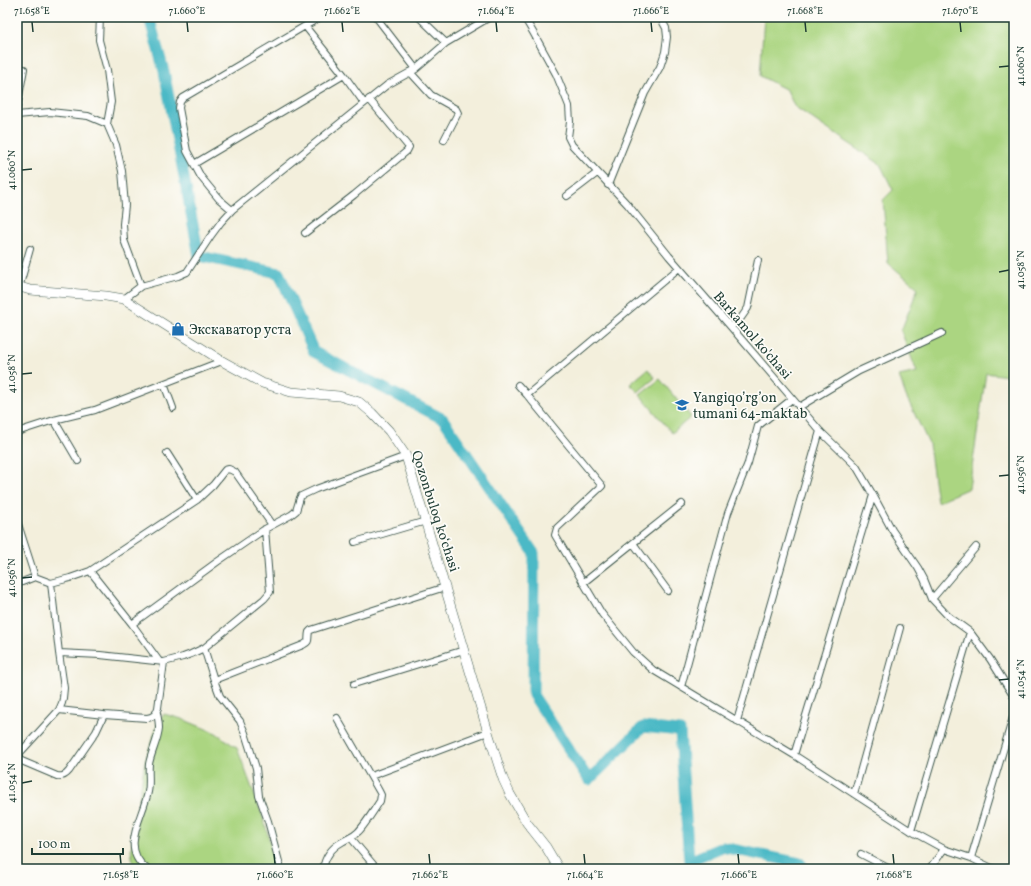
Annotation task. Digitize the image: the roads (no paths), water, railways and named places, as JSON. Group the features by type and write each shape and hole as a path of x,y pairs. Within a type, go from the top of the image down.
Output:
{"main road":[{"name":"Qozonbuloq koʻchasi","path":"18,287 30,290 106,296 124,299 222,361 262,383 290,392 339,396 359,402 389,431 406,456 503,779 510,794 528,823 546,847 559,869"}],"street":[{"path":"100,17 99,40 107,70 111,102 107,124 116,145 122,171 125,205 123,224 124,240 141,286"},
{"path":"232,210 219,199 201,177 187,151 179,108 180,102 183,98 321,17"},
{"path":"376,17 431,96 456,109 458,113 444,140"},
{"path":"419,17 446,43"},
{"path":"124,299 141,286 178,276 187,272 210,237 232,210 387,85 413,71 446,43 490,17"},
{"name":"Barkamol ko'chasi","path":"524,17 556,74 569,106 568,137 572,145 628,205 679,268 820,431 856,466 874,495 892,530 924,579 932,599 948,616 970,632 990,659 1014,697"},
{"path":"608,185 645,93 660,66 665,52 667,37 666,28 660,17"},
{"path":"305,26 344,75 407,145 408,148 407,151 354,195 305,233"},
{"path":"17,107 24,69"},
{"path":"194,164 344,75"},
{"path":"17,115 50,112 88,116 107,124"},
{"path":"567,196 597,172"},
{"path":"18,287 30,249"},
{"path":"731,327 741,318 748,308 758,260"},
{"path":"527,395 679,268"},
{"path":"799,407 859,371 942,333"},
{"path":"17,432 54,420 95,410 222,361"},
{"path":"164,384 173,408"},
{"path":"518,385 602,486 557,528 555,535 602,614 633,652 653,670 794,755 910,831 944,849 971,858 994,869"},
{"path":"681,687 728,513 748,463 758,426 792,399"},
{"path":"54,420 78,461"},
{"path":"737,721 820,431"},
{"path":"167,453 197,500"},
{"path":"132,624 265,529 291,515 296,511 300,498 304,494 406,456"},
{"path":"17,584 35,577 51,583 90,571 197,500 210,488 225,470 229,469 235,472 272,525"},
{"path":"794,755 874,495"},
{"path":"583,583 682,504"},
{"path":"17,521 18,529 35,577"},
{"path":"355,542 426,521"},
{"path":"59,653 100,655 162,662 187,656 204,648 264,599 270,592 265,529"},
{"path":"633,544 668,591"},
{"path":"932,599 976,547"},
{"path":"90,571 162,662 157,713 159,727 149,765 148,792 136,830 134,844 136,856 141,864 147,869"},
{"path":"51,583 64,688 63,698 59,710 17,757 57,776 63,776 67,774 96,732 104,715"},
{"path":"214,680 303,646 309,640 308,636 311,630 445,586"},
{"path":"854,794 900,628"},
{"path":"910,831 970,632"},
{"path":"204,648 220,696 240,721 245,733 256,768 258,796 268,821 281,869"},
{"path":"354,684 464,650"},
{"path":"59,710 147,718 153,717 157,713"},
{"path":"971,858 1014,714"},
{"path":"323,869 327,854 341,842 351,838 359,832 380,801 380,791 337,718"},
{"path":"371,776 488,732"},
{"path":"351,838 377,869"},
{"path":"930,869 944,849"},
{"path":"861,854 890,869"}],"waterway":[{"path":"149,17 164,71 199,256 279,273 314,352 443,419 534,553 533,695 589,780 643,727 680,731 689,861 722,847 800,863 805,869"}],"place":[{"name":"Экскаватор уста","path":"178,329"},
{"name":"Yangiqo’rg’on tumani 64-maktab","path":"682,405"}]}
